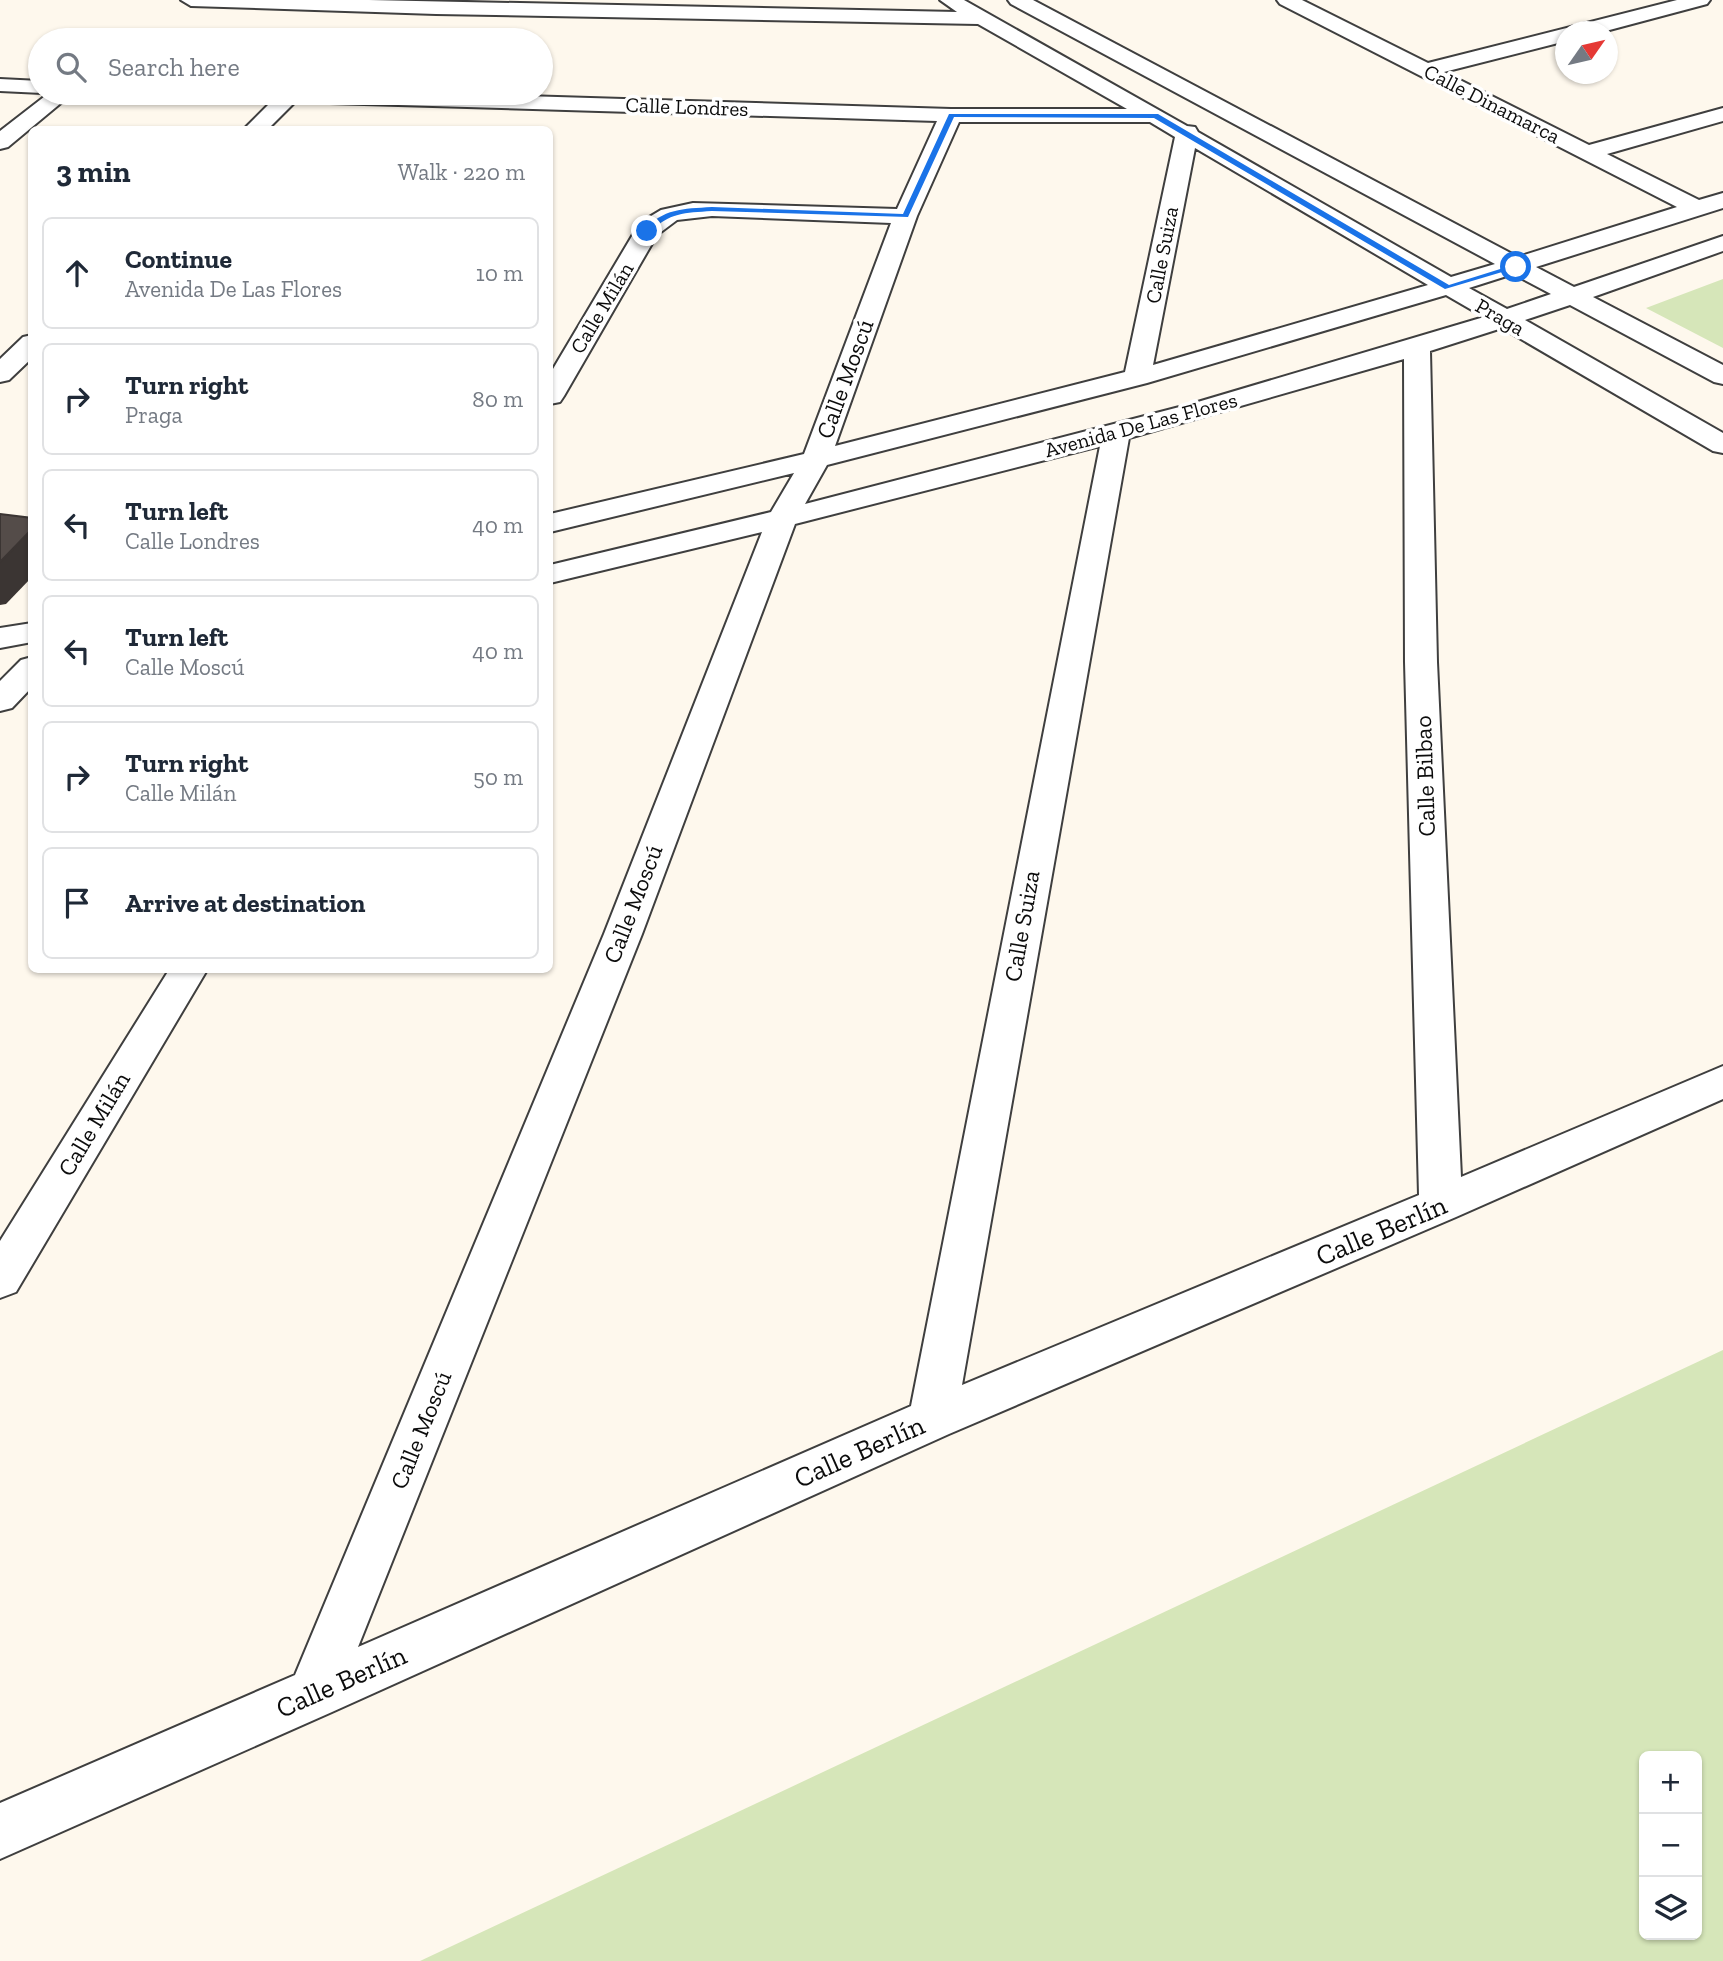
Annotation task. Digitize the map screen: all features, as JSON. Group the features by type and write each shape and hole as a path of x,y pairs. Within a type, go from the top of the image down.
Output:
{"street":[{"path":"191,0 982,18"},
{"name":"Praga","path":"950,0 1186,132 1448,288 1723,445"},
{"path":"1018,0 1723,376"},
{"name":"Calle Dinamarca","path":"1287,0 1697,208"},
{"path":"1618,21 1700,0"},
{"path":"1426,70 1555,38"},
{"path":"0,85 28,86"},
{"name":"Calle Londres","path":"553,103 951,115 1156,116"},
{"path":"0,142 47,105"},
{"path":"258,126 280,105"},
{"path":"485,120 498,105"},
{"path":"1588,152 1723,114"},
{"name":"Calle Moscú","path":"313,1694 622,934 782,519 816,459 905,216 951,115"},
{"name":"Calle Suiza","path":"1137,377 1186,132"},
{"name":"Avenida De Las Flores","path":"553,522 1137,377 1448,288 1723,200"},
{"name":"Calle Milán","path":"553,391 647,231 661,217 681,211 712,209 905,216"},
{"name":"Avenida De Las Flores","path":"553,573 782,519 1116,434 1417,347 1723,243"},
{"path":"0,374 28,347"},
{"name":"Calle Bilbao","path":"1417,347 1421,662 1441,1205"},
{"name":"Calle Suiza","path":"932,1419 1116,434"},
{"path":"0,638 28,633"},
{"name":"Calle Milán","path":"0,1279 186,973"},
{"name":"Calle Berlín","path":"0,1831 932,1419 1441,1205 1723,1082"}],"green space":[{"path":"1723,279 1723,348 1646,308"},
{"path":"1723,1350 1723,1961 420,1961"}],"building":[{"path":"0,514 28,518 28,533 0,562"}],"route":[{"path":"647,231 661,217 681,211 712,209 905,216 951,115 1156,116 1448,288 1516,267"}]}
